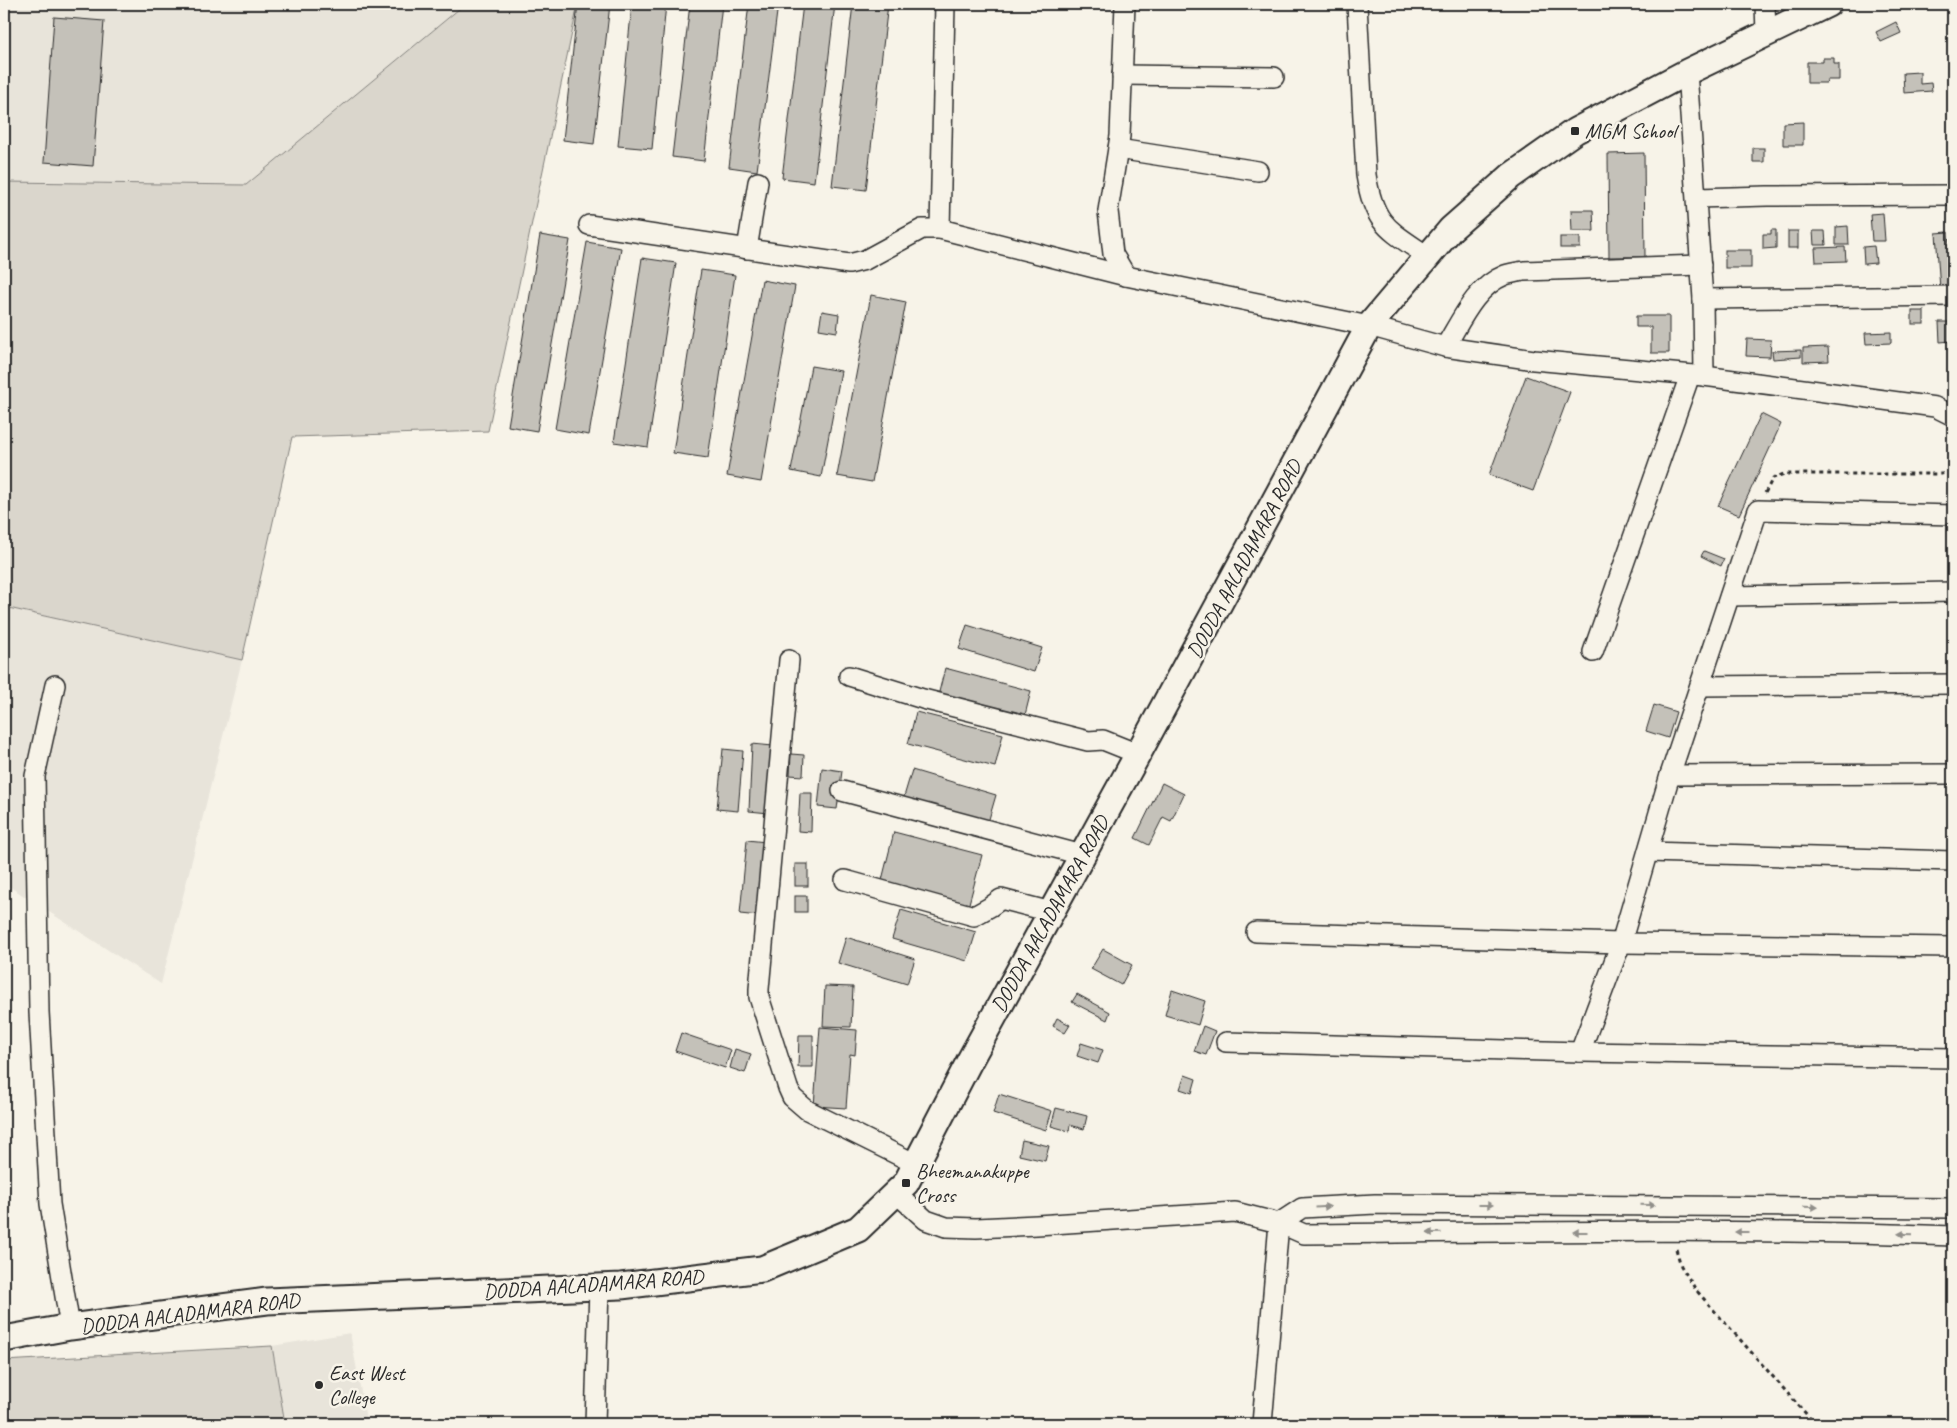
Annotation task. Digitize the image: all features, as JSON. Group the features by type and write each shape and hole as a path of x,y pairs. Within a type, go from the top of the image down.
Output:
{"main road":[{"name":"DODDA AALADAMARA ROAD","path":"4,1339 70,1327 267,1301 621,1286 762,1269 858,1230 906,1183 1050,912 1138,754 1369,326 1451,229 1510,176 1575,131 1687,72 1828,4"}],"street":[{"path":"940,229 945,4"},
{"path":"1125,4 1118,150 1108,211 1113,254 1126,276"},
{"path":"1357,4 1366,175 1369,193 1375,212 1388,229 1427,256"},
{"path":"1765,4 1766,33"},
{"path":"1593,652 1697,376 1703,299 1687,72"},
{"path":"1122,75 1274,77"},
{"path":"1118,150 1258,171"},
{"path":"747,249 758,182"},
{"path":"1697,198 1787,195 1953,196"},
{"path":"589,225 849,264 865,260 922,229 940,229 1126,276 1369,326 1446,347 1534,360 1697,376 1935,408 1953,416"},
{"path":"1446,347 1476,296 1488,284 1505,275 1524,271 1700,265"},
{"path":"1703,299 1953,296"},
{"path":"1580,1052 1621,943 1670,775 1758,510 1953,515"},
{"path":"1730,596 1953,592"},
{"path":"789,660 759,997 788,1088 797,1102 806,1110 916,1164"},
{"path":"849,676 923,699 1088,741 1103,740 1138,754"},
{"path":"1700,686 1953,684"},
{"path":"55,685 35,776 39,1002 50,1204 70,1327"},
{"path":"1670,775 1953,774"},
{"path":"842,791 1082,855"},
{"path":"1648,852 1953,861"},
{"path":"844,880 974,916 1001,898 1050,912"},
{"path":"1256,932 1621,943 1953,947"},
{"path":"1226,1042 1580,1052 1953,1058"},
{"path":"896,1193 926,1220 946,1227 976,1228 1235,1212 1279,1223 1304,1234 1849,1232 1953,1236"},
{"path":"1279,1223 1302,1208 1374,1204 1953,1208"},
{"path":"1262,1424 1279,1223"},
{"path":"595,1424 599,1287"}],"path":[{"path":"1758,510 1773,478 1784,474 1941,474 1953,472"},
{"path":"1671,1232 1681,1266 1696,1290 1815,1424"}],"shaded area":[{"path":"4,4 465,4 246,185 4,182"},
{"path":"465,4 578,4 488,431 292,437 242,660 4,607 4,182 246,185"},
{"path":"4,607 242,660 161,984 4,883"},
{"name":"East West College","path":"350,1333 367,1424 285,1424 272,1346"},
{"path":"272,1346 285,1424 4,1424 4,1361"}],"building":[{"path":"578,4 610,4 594,144 563,140"},
{"path":"632,4 666,4 652,149 618,146"},
{"path":"690,4 722,4 704,161 672,157"},
{"path":"749,4 778,4 757,171 729,167"},
{"path":"803,4 835,4 814,182 782,178"},
{"path":"853,4 888,4 866,190 832,186"},
{"path":"54,17 104,21 93,166 44,162"},
{"path":"1896,22 1901,33 1881,42 1876,32"},
{"path":"1823,58 1834,58 1834,64 1839,64 1839,80 1827,80 1826,83 1807,83 1807,62 1823,62"},
{"path":"1920,72 1920,84 1931,83 1932,91 1904,93 1903,73"},
{"path":"1803,122 1803,145 1783,145 1783,123"},
{"path":"1753,148 1764,148 1764,162 1753,162"},
{"path":"1644,153 1645,257 1609,257 1608,154"},
{"path":"1571,210 1593,210 1594,231 1572,231"},
{"path":"1883,213 1885,241 1872,241 1870,214"},
{"path":"1848,226 1849,245 1836,245 1836,227"},
{"path":"1771,230 1776,230 1776,248 1763,249 1763,234 1771,234"},
{"path":"1788,231 1798,231 1798,248 1788,248"},
{"path":"1813,231 1825,231 1826,245 1814,245"},
{"path":"1948,232 1950,258 1953,258 1953,288 1940,289 1936,233"},
{"path":"540,235 570,240 537,431 508,426"},
{"path":"1560,237 1580,237 1580,248 1560,248"},
{"path":"587,242 621,248 589,435 555,429"},
{"path":"1874,246 1876,263 1864,264 1863,247"},
{"path":"1845,247 1846,261 1816,262 1815,248"},
{"path":"1725,250 1751,250 1751,268 1725,268"},
{"path":"642,258 676,263 648,447 614,442"},
{"path":"701,270 735,275 708,458 673,453"},
{"path":"762,280 795,286 761,482 727,476"},
{"path":"871,295 906,302 872,482 837,476"},
{"path":"822,311 839,314 837,332 819,329"},
{"path":"1912,311 1924,311 1924,324 1912,324"},
{"path":"1636,316 1669,316 1669,353 1651,353 1651,327 1636,327"},
{"path":"1939,322 1950,322 1952,341 1940,342"},
{"path":"1891,332 1891,343 1866,344 1865,333"},
{"path":"1747,339 1771,340 1770,357 1746,356"},
{"path":"1828,347 1829,361 1803,362 1803,348"},
{"path":"1801,350 1801,357 1773,359 1772,351"},
{"path":"811,366 841,371 821,477 791,471"},
{"path":"1526,376 1570,392 1533,491 1489,475"},
{"path":"1761,414 1781,424 1739,515 1718,506"},
{"path":"1704,551 1724,559 1721,566 1701,556"},
{"path":"967,625 1042,648 1034,672 959,649"},
{"path":"945,668 1031,691 1024,719 938,696"},
{"path":"1654,705 1676,712 1668,738 1646,731"},
{"path":"916,712 1003,734 995,767 908,744"},
{"path":"752,744 773,746 769,813 749,811"},
{"path":"723,749 743,751 738,811 717,809"},
{"path":"791,754 804,755 803,776 790,775"},
{"path":"822,768 842,771 837,809 818,807"},
{"path":"912,770 996,795 987,826 903,800"},
{"path":"1162,783 1184,794 1171,821 1163,817 1149,845 1135,838"},
{"path":"800,793 812,793 811,832 798,831"},
{"path":"894,832 982,855 967,911 880,888"},
{"path":"747,840 766,842 759,916 740,914"},
{"path":"795,864 808,864 808,886 795,886"},
{"path":"795,896 807,896 807,912 795,912"},
{"path":"901,910 976,932 967,961 892,939"},
{"path":"846,937 915,959 907,984 838,963"},
{"path":"1103,949 1132,965 1121,985 1091,969"},
{"path":"825,986 853,987 851,1027 823,1026"},
{"path":"1172,990 1205,1001 1198,1025 1165,1015"},
{"path":"1077,994 1110,1012 1107,1020 1072,1002"},
{"path":"1057,1018 1070,1025 1065,1033 1053,1026"},
{"path":"1203,1026 1215,1031 1206,1055 1194,1051"},
{"path":"820,1027 857,1030 855,1055 850,1054 846,1108 814,1106"},
{"path":"681,1033 731,1050 725,1068 675,1051"},
{"path":"799,1035 813,1035 813,1067 798,1067"},
{"path":"1081,1043 1103,1050 1098,1063 1077,1056"},
{"path":"735,1049 751,1054 745,1073 730,1068"},
{"path":"1185,1075 1196,1079 1192,1093 1180,1089"},
{"path":"999,1094 1052,1111 1046,1130 993,1113"},
{"path":"1056,1108 1087,1116 1084,1129 1070,1125 1069,1131 1051,1126"},
{"path":"1022,1140 1049,1146 1045,1161 1019,1155"}],"place":[{"name":"MGM School","path":"1575,131"},
{"name":"Bheemanakuppe Cross","path":"906,1183"},
{"name":"East West College","path":"319,1385"}]}
